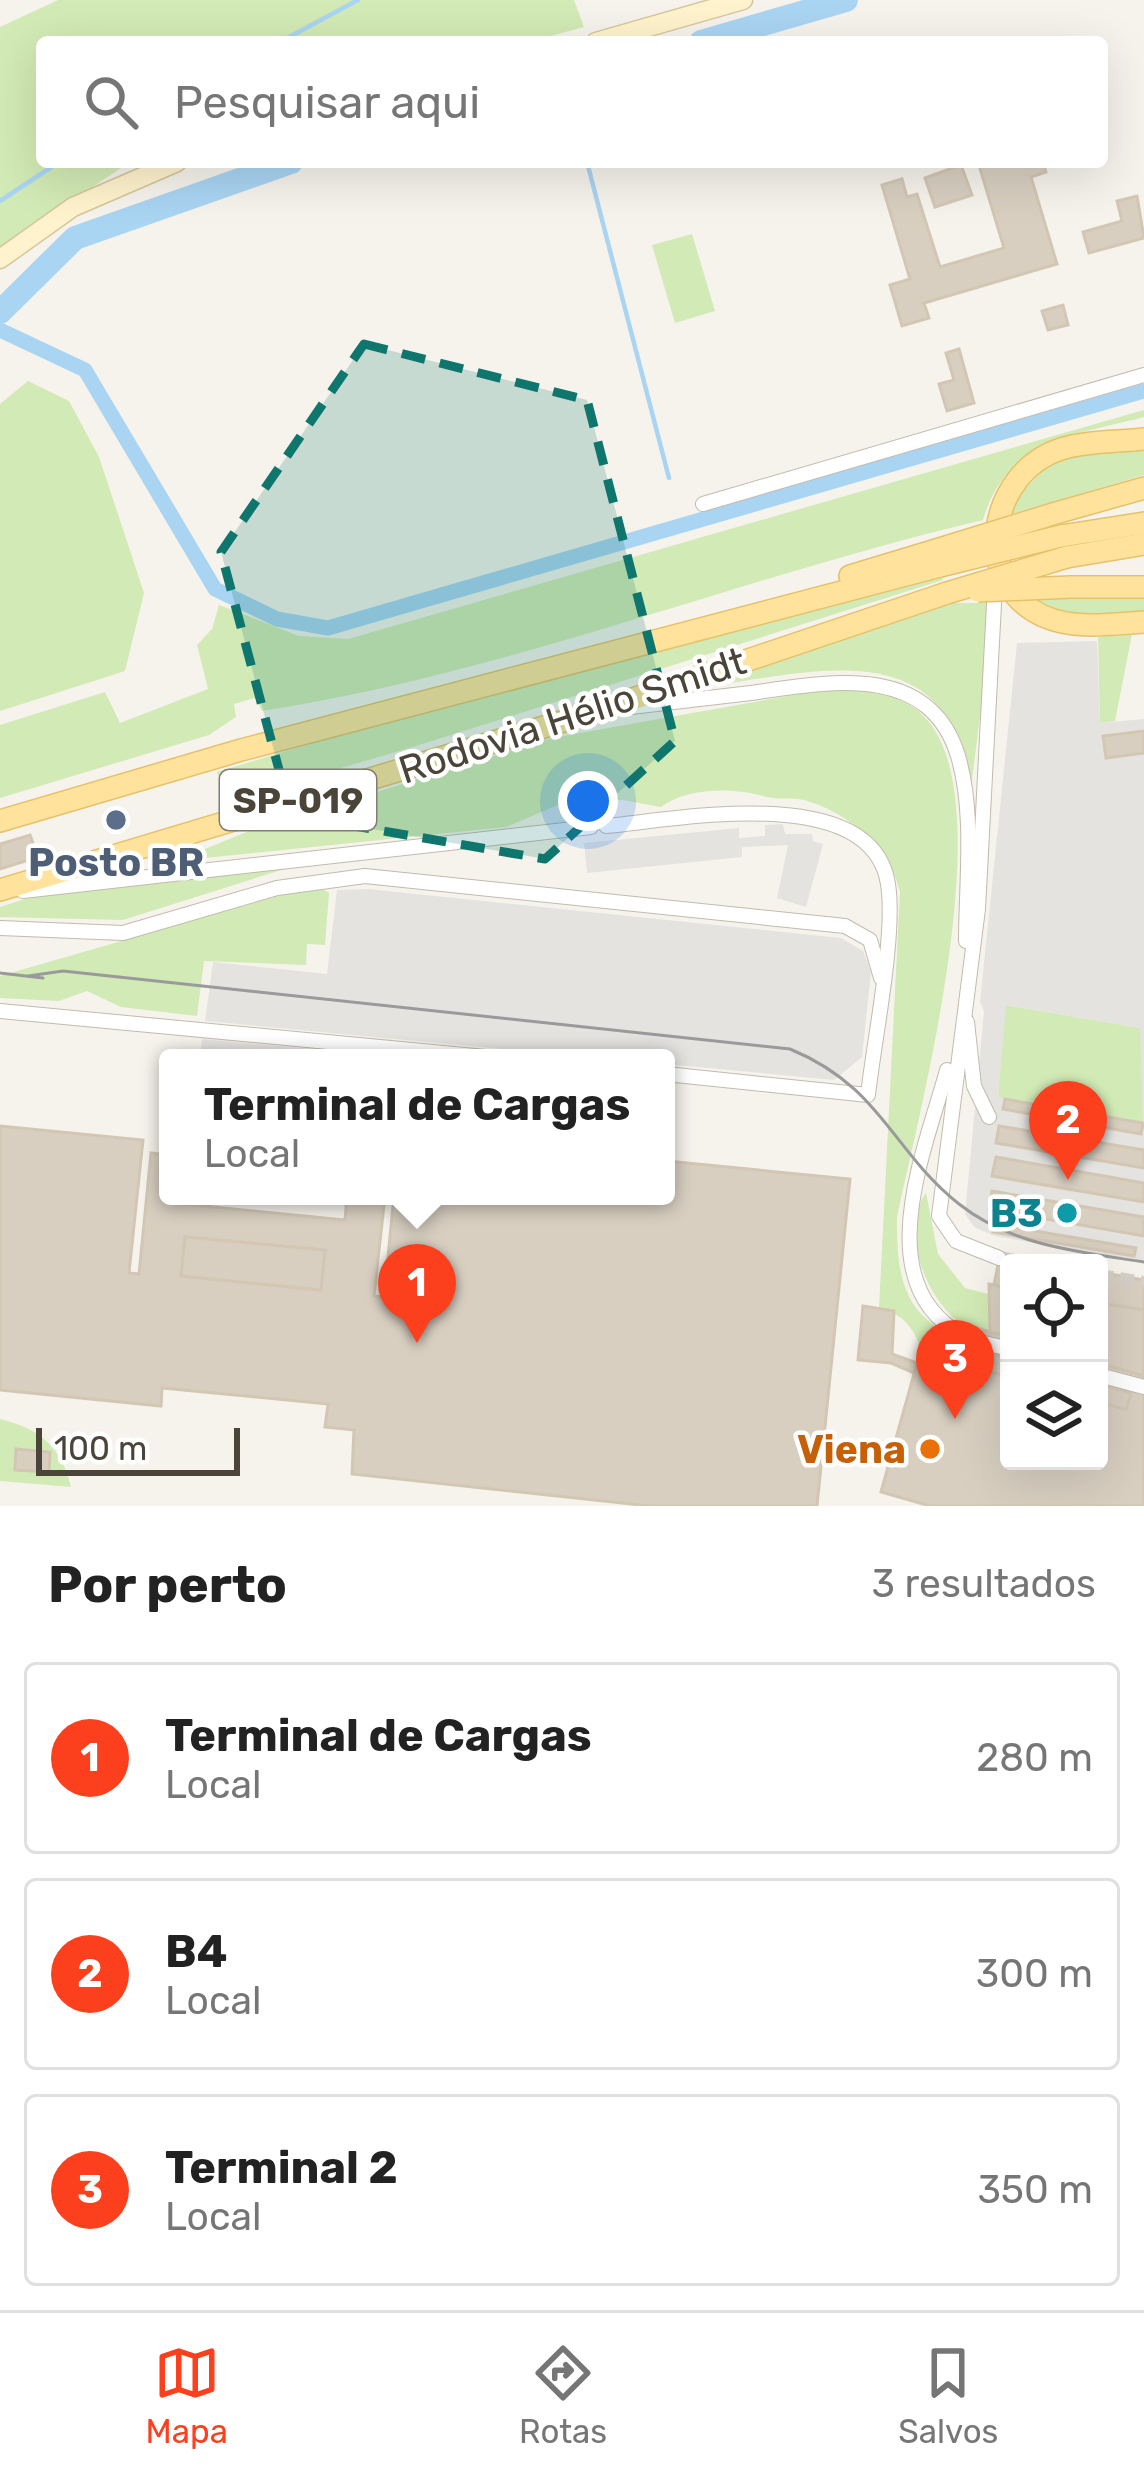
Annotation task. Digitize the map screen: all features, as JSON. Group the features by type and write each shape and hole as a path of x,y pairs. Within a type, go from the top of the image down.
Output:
{"main road":[{"path":"617,36 742,0"},
{"path":"0,259 74,208 164,168"},
{"path":"1144,439 1061,449 1026,470 1004,498 996,556 1022,602 1040,615 1084,625 1144,622"},
{"path":"938,558 1056,513 1144,488"},
{"name":"Rodovia Hélio Smidt","path":"0,892 596,711 1144,523"},
{"name":"Rodovia Hélio Smidt","path":"0,821 241,750 697,630 938,558 1144,544"},
{"path":"947,593 1144,587"}],"street":[{"path":"704,504 1144,375"},
{"path":"996,556 986,822 939,1216 956,1241 999,1258"},
{"path":"596,711 840,680 901,690 926,707 947,730 965,791 966,992 974,1087 989,1117"},
{"path":"0,892 599,826 804,814 862,842 885,872 889,907 868,1095 675,1075"},
{"path":"0,928 123,933 277,888 364,877 861,931 875,947 880,978"},
{"path":"861,931 889,907"},
{"path":"0,1011 401,1049"},
{"path":"962,1017 913,1202 912,1263 924,1295 947,1323 965,1337 1000,1347"},
{"path":"1108,1378 1144,1388"}],"highlighted area":[{"path":"364,344 587,400 675,741 545,859 291,815 221,552"}],"green space":[{"path":"58,0 574,0 584,27 551,36 36,36 36,168 121,168 0,249 0,27"},
{"path":"692,234 715,311 675,323 652,245"},
{"path":"28,381 69,401 99,457 144,593 125,671 0,711 0,404"},
{"path":"1144,410 1144,417 1068,436 1026,456 1008,472 983,520 444,673 262,711 255,698 234,704 236,717 209,735 0,798 0,725 105,692 120,723 208,689 197,645 212,629 219,605 299,636 348,639"},
{"path":"1144,444 1144,475 1012,514 1008,507 1055,458"},
{"path":"942,573 943,580 416,746 266,790 222,792 217,772 436,706"},
{"path":"1144,591 1144,613 1116,615 1058,611 1034,597"},
{"path":"951,603 989,603 990,638 970,795 959,742 938,706 910,684 875,673 835,671 704,687 702,681"},
{"path":"1132,634 1115,721 1100,723 1098,637"},
{"path":"827,689 869,691 907,703 928,721 949,763 957,820 948,962 897,1217 897,1239 907,1292 919,1311 962,1354 965,1376 923,1366 911,1329 898,1315 879,1308 900,892 877,846 836,813 804,800 713,791 685,795 661,807 622,800 560,804 506,827 176,861 244,833 552,738"},
{"path":"297,865 123,920 0,917 0,907 47,892"},
{"path":"316,885 329,893 325,945 307,944 306,965 204,961 197,1016 121,1007 87,991 59,1001 0,998 0,976"},
{"path":"1005,1005 1141,1028 1143,1123 998,1098"},
{"path":"926,1193 938,1254 965,1288 988,1294 990,1332 965,1327 929,1284 915,1227"},
{"path":"0,1419 27,1428 47,1442 71,1487 0,1481"}],"shaded area":[{"path":"1097,641 1100,723 1144,719 1144,1261 994,1236 974,1227 965,1214 984,1011 980,1002 1017,643","holes":["1006,1005 1140,1028 1143,1122 998,1097"]},
{"path":"783,824 785,834 812,834 813,841 823,844 806,907 777,898 788,845 742,847 742,857 587,873 584,843 739,828 739,838 765,836 765,825"},
{"path":"368,889 841,938 863,951 871,972 862,1057 834,1080 675,1065 675,1049 502,1049 205,1021 213,962 327,974 337,890"},
{"path":"202,1039 312,1049 201,1049"}],"building":[{"path":"962,168 972,195 935,207 925,178"},
{"path":"980,168 1045,168 1046,172 1031,177 1057,264 924,303 929,318 902,326 890,285 910,279 882,185 902,179 907,197 917,194 940,267 1004,248"},
{"path":"1137,196 1144,238 1089,253 1083,232 1122,221 1117,201"},
{"path":"1063,305 1068,325 1048,330 1042,311"},
{"path":"959,349 974,403 947,411 939,384 954,380 946,353"},
{"path":"1144,731 1144,753 1106,758 1103,736"},
{"path":"30,835 38,857 0,869 0,844"},
{"path":"1005,1099 1143,1123 1141,1134 1003,1109"},
{"path":"0,1126 143,1140 129,1273 139,1274 151,1153 159,1154 159,1205 345,1220 346,1205 384,1205 374,1296 384,1297 393,1205 675,1205 675,1162 850,1179 817,1506 650,1506 352,1474 354,1430 325,1427 328,1404 162,1388 161,1406 0,1390","holes":["185,1237 325,1250 321,1290 181,1276"]},
{"path":"999,1126 1144,1150 1144,1168 996,1143"},
{"path":"996,1157 1144,1183 1144,1202 992,1176"},
{"name":"B3","path":"992,1191 1144,1217 1144,1236 989,1209"},
{"path":"994,1224 1136,1248 1134,1256 993,1232"},
{"path":"185,1237 325,1250 321,1290 181,1276"},
{"path":"1000,1255 1000,1286 994,1285"},
{"path":"1108,1274 1144,1280 1144,1310 1108,1304"},
{"path":"989,1284 1000,1286 1000,1335 990,1332"},
{"path":"1108,1304 1144,1310 1144,1376 1108,1366"},
{"path":"863,1306 894,1311 892,1354 917,1363 914,1373 891,1363 858,1360"},
{"path":"976,1328 1000,1335 1000,1470 1108,1470 1108,1366 1144,1376 1144,1506 930,1506 881,1492 917,1363 965,1376"},
{"path":"979,1351 1000,1357 1000,1374 974,1367"},
{"path":"1108,1387 1131,1393 1126,1410 1108,1405"},
{"path":"16,1449 50,1452 49,1472 15,1470"}],"waterway":[{"path":"291,36 358,0"},
{"path":"722,36 846,0"},
{"path":"0,201 50,168"},
{"path":"0,312 75,238 274,168"},
{"path":"589,168 669,478"},
{"path":"0,330 85,370 215,589 277,619 328,628 1144,391"}],"tunnel":[{"path":"1108,1277 1144,1283"}],"tram line":[{"path":"28,976 63,971 790,1049 846,1082 936,1183 980,1218 1047,1245 1144,1262"},
{"path":"0,973 43,978"}],"place":[{"name":"Posto BR","path":"116,820"},
{"name":"B4","path":"1068,1180"},
{"name":"B3","path":"1067,1213"},
{"name":"Terminal de Cargas","path":"417,1343"},
{"name":"Terminal 2","path":"955,1419"},
{"name":"Viena","path":"930,1449"}]}
